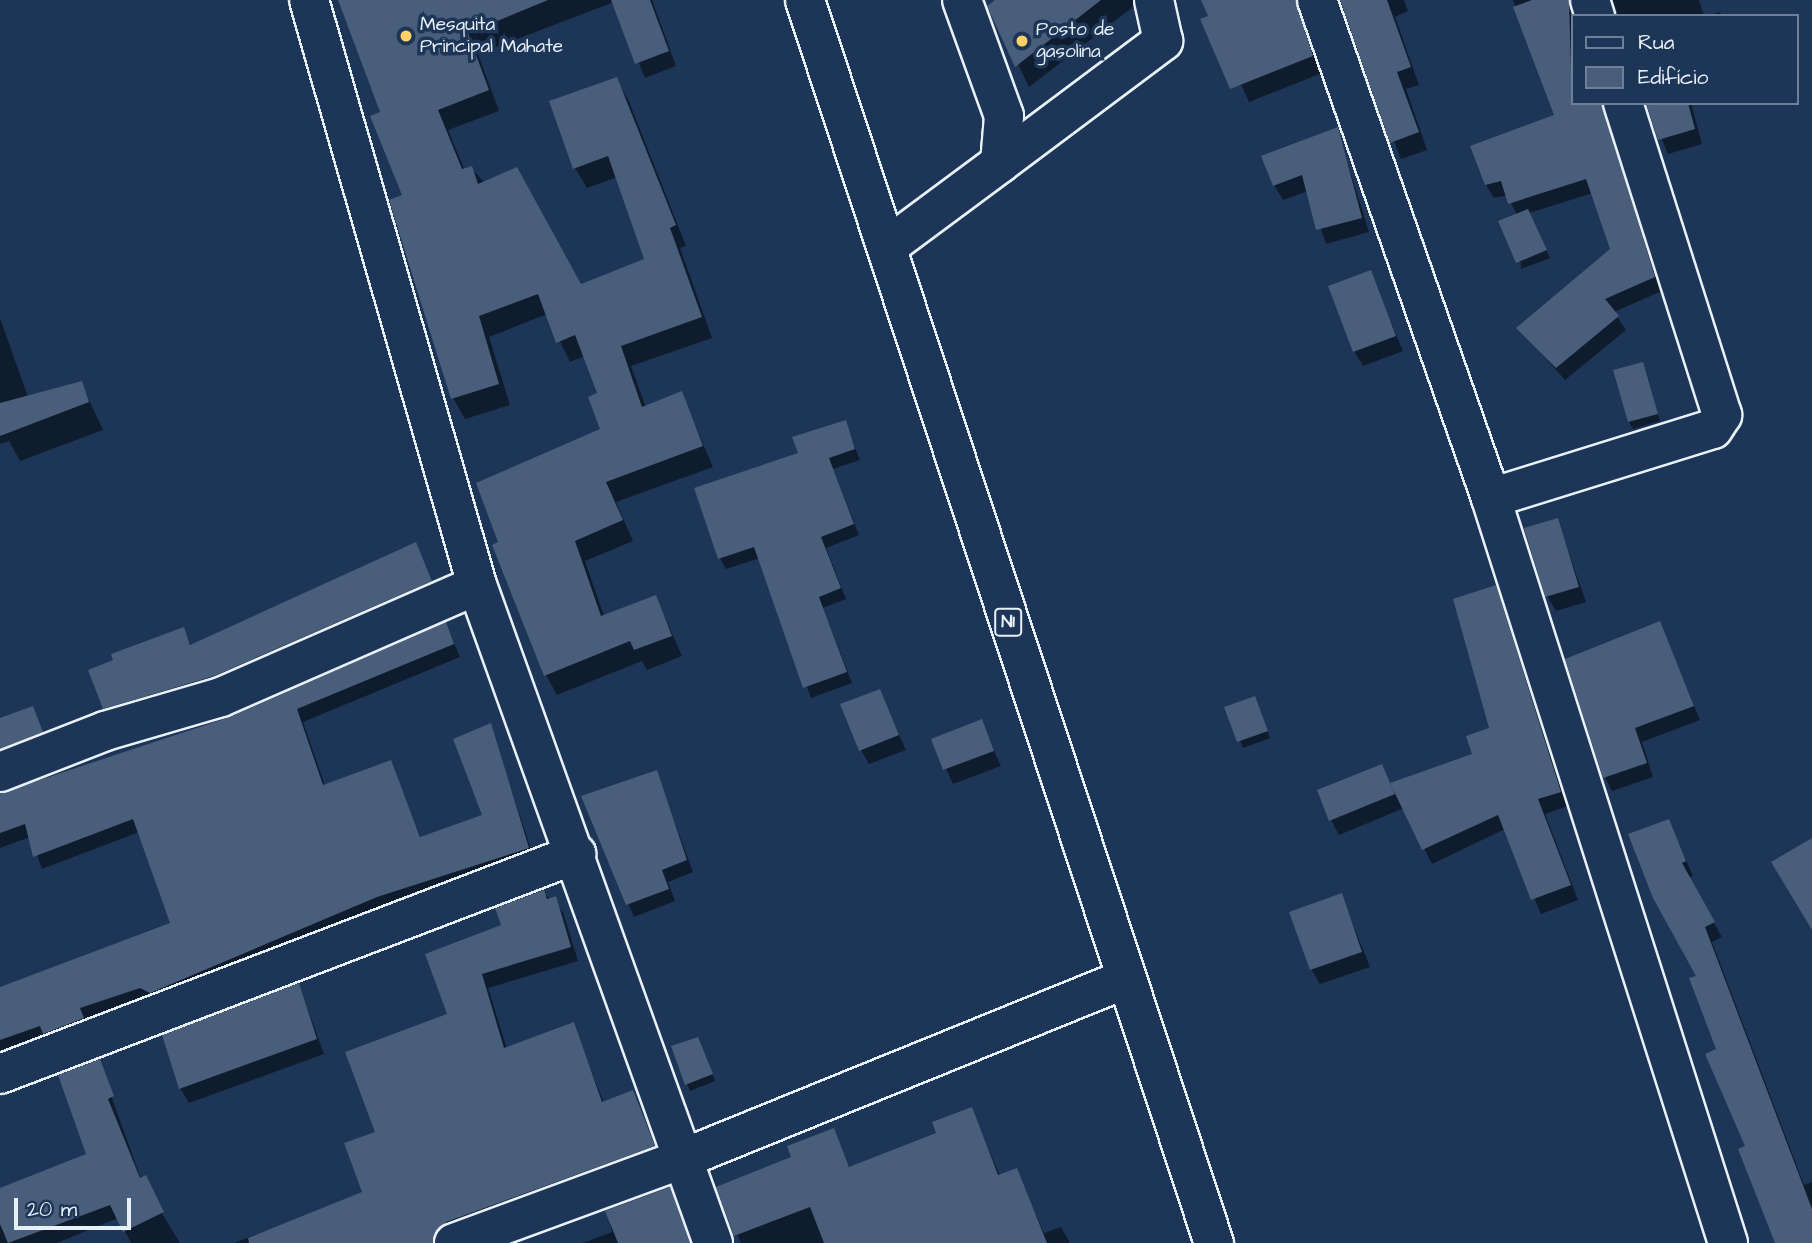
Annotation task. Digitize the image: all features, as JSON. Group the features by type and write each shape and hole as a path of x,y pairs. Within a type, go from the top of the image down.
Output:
{"main road":[{"path":"309,0 477,586 576,855 713,1243"},
{"name":"N1","path":"804,0 887,247 1123,980 1214,1243"},
{"path":"962,0 1004,116 1000,163"},
{"path":"887,247 1163,41 1154,0"},
{"path":"1318,0 1491,498 1728,1243"},
{"path":"1491,498 1713,429 1722,415 1624,105"},
{"path":"0,772 105,731 221,697 477,586"},
{"path":"0,1074 576,855"},
{"path":"454,1243 682,1159 1123,980"}],"building":[{"path":"338,0 548,0 468,33 489,90 438,110 462,169 472,166 478,184 517,167 581,284 644,259 608,156 573,169 549,101 617,77 676,225 670,228 702,317 621,346 642,407 682,391 703,446 606,482 623,520 575,541 601,616 656,595 672,636 634,650 630,641 544,676 492,545 498,542 476,483 600,429 588,397 597,393 575,335 556,343 538,294 479,316 499,384 451,399 389,200 402,195 370,116 380,112"},
{"path":"611,0 650,0 669,51 635,64"},
{"name":"Posto de gasolina","path":"995,0 1101,0 1015,67 987,6"},
{"path":"1201,0 1296,0 1313,56 1230,89 1200,19 1208,16"},
{"path":"1340,0 1387,0 1411,67 1397,72 1419,132 1390,143"},
{"path":"1532,0 1569,0 1570,105 1603,105 1655,277 1605,299 1619,316 1556,368 1516,328 1610,249 1586,179 1508,204 1501,181 1485,185 1470,146 1554,115 1513,7"},
{"path":"1647,105 1689,105 1695,129 1658,140"},
{"path":"1338,127 1362,218 1316,230 1302,175 1273,186 1261,156"},
{"path":"1528,209 1547,250 1516,263 1498,221"},
{"path":"1371,270 1396,336 1353,352 1328,286"},
{"path":"1643,362 1658,414 1628,422 1613,370"},
{"path":"82,381 89,402 0,436 0,403"},
{"path":"846,420 855,449 829,458 854,524 821,537 841,588 819,597 847,672 803,688 754,547 718,559 694,488 798,453 792,437"},
{"path":"1558,518 1579,587 1545,597 1524,528"},
{"path":"416,542 432,581 214,676 103,709 88,670 113,660 111,654 184,627 190,645"},
{"path":"1496,585 1561,792 1538,799 1571,885 1531,900 1498,815 1422,850 1390,783 1472,754 1466,736 1489,728 1453,599"},
{"path":"1660,621 1694,706 1635,728 1647,763 1603,778 1565,659"},
{"path":"446,622 454,644 297,709 323,785 391,760 420,837 482,815 453,739 491,723 529,848 377,897 150,993 140,988 80,1008 84,1018 43,1034 40,1026 0,1040 0,987 170,923 133,819 33,857 25,824 0,833 0,793 230,717"},
{"path":"880,689 899,735 859,751 840,704"},
{"path":"1255,696 1268,731 1237,742 1224,707"},
{"path":"33,706 43,732 0,749 0,718"},
{"path":"982,719 994,751 943,770 931,739"},
{"path":"1382,764 1395,794 1329,821 1317,790"},
{"path":"657,770 687,860 662,870 669,889 626,905 581,796"},
{"path":"1669,819 1686,861 1682,863 1715,922 1705,927 1812,1209 1812,1243 1775,1243 1738,1149 1745,1146 1705,1054 1716,1049 1689,978 1696,976 1653,898 1628,834"},
{"path":"1812,838 1812,930 1771,862"},
{"path":"544,890 547,899 556,896 571,947 482,974 504,1048 574,1022 602,1102 633,1090 655,1146 446,1222 433,1243 249,1243 248,1238 362,1192 344,1143 375,1132 345,1052 447,1014 425,954 501,925 495,908"},
{"path":"1342,893 1362,952 1310,970 1289,912"},
{"path":"299,983 317,1039 179,1089 162,1035"},
{"path":"698,1037 713,1074 685,1085 671,1046"},
{"path":"100,1059 114,1096 108,1099 140,1178 146,1175 164,1212 123,1232 110,1205 8,1243 0,1224 0,1188 86,1154 58,1075"},
{"path":"972,1107 998,1175 1017,1168 1047,1243 824,1243 810,1207 734,1236 716,1187 791,1157 787,1146 834,1128 849,1167 936,1133 932,1122"},
{"path":"670,1187 690,1243 618,1243 605,1211"}],"place":[{"name":"Mesquita Principal Mahate","path":"406,36"},
{"name":"Posto de gasolina","path":"1022,41"}]}
